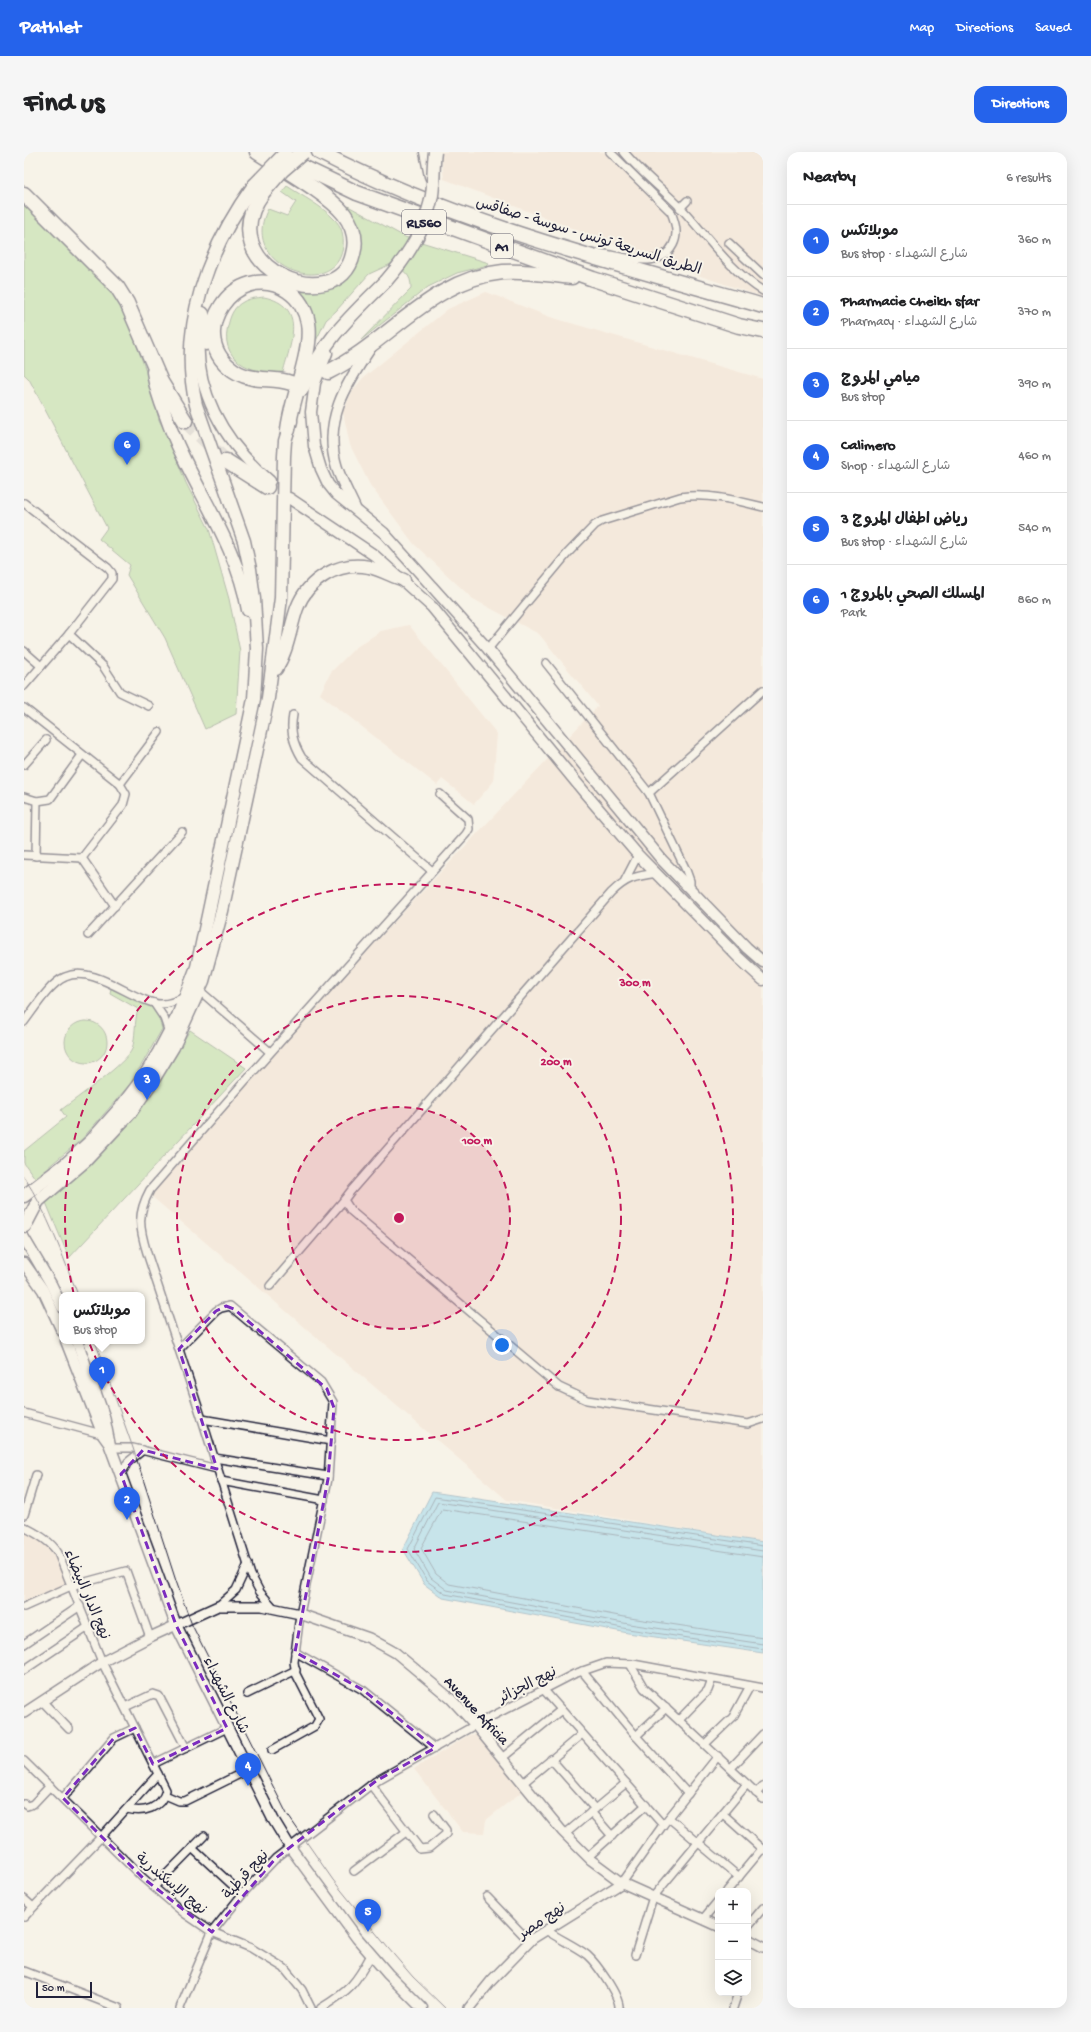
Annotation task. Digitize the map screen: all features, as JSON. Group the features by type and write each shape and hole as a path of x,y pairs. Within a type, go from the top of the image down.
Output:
{"highway":[{"path":"257,152 326,198 344,214 351,227 355,240 352,258 346,269 331,281 311,285 291,281 264,265 253,248 249,227 252,209 259,189 282,170 303,152"},
{"name":"A1","path":"271,152 356,193 593,280 739,326 763,331"},
{"path":"24,1196 67,1164 91,1141 122,1106 144,1076 169,1033 187,995 197,967 250,714 256,669 256,625 247,555 236,515 200,419 192,388 190,355 195,312 202,284 216,247 225,230 259,189 286,152"},
{"name":"الطريق السريعة تونس - سوسة - صفاقس","path":"319,152 369,177 487,222 557,246 763,306"},
{"path":"428,152 432,179"},
{"name":"RL560","path":"350,317 386,281 408,254 423,225 432,194 435,152"},
{"path":"24,194 118,287 127,303 152,364 170,398 185,421"},
{"path":"328,372 376,340 435,296 452,286 471,279 513,272 593,280"},
{"path":"24,1227 38,1200 85,1161 130,1113 154,1080 173,1047 199,990 222,911 252,777 272,675 281,598 284,456 290,414 309,336 306,316 296,298 277,285 256,283 236,290 226,299 215,317 213,336 218,353 230,367 245,376 291,383 284,385 260,386 243,382 227,372 216,362 209,350 202,314"},
{"path":"288,430 304,386 318,356 350,317"},
{"path":"152,364 156,390 177,445 219,526 237,568 246,601 256,669"},
{"path":"226,461 268,484"},
{"path":"272,675 283,654 299,602 308,589 319,578 337,569 360,566 374,568 404,580"}],"main road":[{"path":"202,284 202,314 198,341 199,362 214,411 234,446 268,484"},
{"path":"350,317 329,349 317,374 312,401 311,423 314,446 324,477 336,494 384,533 488,649 659,856 742,943 763,962"},
{"path":"356,510 336,462 334,427 337,410 343,392 376,340"},
{"path":"289,498 374,555 404,580 445,621 638,855 739,958 763,980"},
{"path":"24,1227 59,1301"},
{"path":"24,1263 43,1290 59,1325"},
{"name":"شارع الشهداء","path":"67,1344 106,1434 176,1625 248,1770 290,1847 371,1955 422,2008"},
{"name":"شارع الشهداء","path":"78,1344 106,1434"}],"street":[{"path":"557,246 648,260 662,256 672,247 676,238 676,231 671,212 610,152"},
{"path":"624,152 638,168 680,208 732,268 763,291"},
{"path":"680,208 687,201"},
{"path":"729,243 763,275"},
{"path":"488,649 567,554 595,525 602,521 680,497 693,495 720,497 763,507"},
{"path":"24,503 108,568 112,573 112,579 108,586 24,686"},
{"path":"69,634 103,666 120,692 149,706"},
{"path":"24,651 41,666"},
{"path":"546,663 650,793 686,870 690,881 690,889"},
{"path":"650,793 763,690"},
{"path":"24,708 120,784 126,794 126,800 82,858"},
{"path":"293,715 291,726 292,737 302,758 432,871"},
{"path":"120,784 159,732"},
{"path":"24,765 46,740"},
{"path":"24,797 37,801 45,800 53,796 82,755"},
{"path":"273,1607 257,1587 248,1564 140,1232 140,1218 144,1203 150,1190 270,1052 466,834 470,824 465,815 440,794"},
{"path":"36,856 37,801"},
{"path":"88,936 182,832"},
{"path":"24,855 82,858"},
{"path":"270,1286 360,1180 611,893 625,880 638,855"},
{"path":"82,858 115,906"},
{"path":"625,880 657,873"},
{"path":"376,921 382,927"},
{"path":"24,1022 57,982 65,977 74,975 84,975 105,981 154,1003 172,1002 187,995"},
{"path":"199,990 270,1052"},
{"path":"154,1003 164,1018 169,1033"},
{"path":"344,1200 351,1211 558,1387 588,1400 748,1424 763,1419"},
{"path":"179,1349 216,1311 230,1306 321,1382 327,1389 334,1408 328,1476 300,1614 295,1652 296,1670 318,1714 318,1722 272,1750"},
{"path":"24,1413 106,1434"},
{"path":"202,1419 331,1441"},
{"path":"111,1447 128,1447 143,1450 217,1469"},
{"path":"121,1474 128,1462 143,1450"},
{"path":"214,1458 328,1476"},
{"path":"24,1515 36,1475"},
{"path":"221,1481 324,1500"},
{"name":"نهج الدار البيضاء","path":"24,1527 41,1537 55,1548 102,1662 166,1788 165,1795"},
{"path":"218,1606 236,1590 248,1564"},
{"path":"24,1607 71,1586 126,1571 150,1637"},
{"name":"Avenue Africia","path":"24,1713 102,1662 150,1637 218,1606 241,1605 273,1607 300,1614 362,1636 396,1653 439,1688 475,1725 565,1834 588,1857 622,1883 715,1925"},
{"path":"24,1644 80,1606"},
{"path":"24,1670 88,1627"},
{"path":"295,1652 363,1690 436,1748"},
{"name":"نهج الجزائر","path":"290,1847 371,1784 390,1772 543,1689 582,1671 606,1663 630,1664 763,1688"},
{"path":"630,1664 644,1688 763,1799"},
{"path":"247,1694 296,1670"},
{"path":"582,1671 636,1736 688,1794"},
{"path":"680,1720 708,1690 712,1679"},
{"path":"705,1744 733,1717 750,1686"},
{"path":"543,1689 663,1824"},
{"path":"125,1708 153,1694 159,1696 186,1748"},
{"path":"42,1701 69,1729"},
{"path":"636,1736 666,1708"},
{"path":"502,1758 562,1710"},
{"path":"63,1798 114,1738 135,1728"},
{"path":"153,1764 226,1728"},
{"path":"523,1783 582,1734"},
{"path":"730,1768 763,1734"},
{"path":"622,1883 663,1824 718,1756"},
{"path":"551,1759 593,1810 612,1836"},
{"name":"نهج الإسكندرية","path":"24,1761 154,1888 184,1913 212,1932 251,1948 284,1968 302,1990 311,2008"},
{"path":"127,1809 146,1811 159,1803 165,1795 179,1801 185,1800 248,1770"},
{"path":"24,1918 158,1774"},
{"path":"565,1834 626,1783"},
{"path":"371,1784 420,1849 429,1848 446,1834 446,1830 434,1814"},
{"path":"634,1955 653,1898 747,1784"},
{"path":"24,1804 27,1806 34,1804 50,1786"},
{"path":"756,1793 763,1786"},
{"path":"588,1857 646,1805"},
{"path":"723,1814 762,1849 729,1888"},
{"path":"669,1818 699,1842 738,1877"},
{"path":"354,1870 406,1832"},
{"path":"154,1888 204,1836"},
{"name":"نهج قرطبة","path":"180,2008 212,1932 242,1894 276,1858 290,1847"},
{"path":"192,1848 242,1894"},
{"name":"نهج مصر","path":"469,2008 491,1981 530,1942 546,1930 622,1883"},
{"path":"487,1897 530,1942"},
{"path":"24,1899 33,1907"},
{"path":"703,1919 715,1905"},
{"path":"750,1924 763,1908"},
{"path":"546,1930 586,1954 593,1961 618,2000 619,2008"},
{"path":"751,1941 763,1947"},
{"path":"321,2008 351,1987 371,1955"},
{"path":"24,1971 118,2008"},
{"path":"733,2008 737,1996"}],"highlighted area":[{"path":"226,1306 234,1309 327,1389 334,1408 328,1479 295,1652 363,1690 435,1748 376,1781 276,1858 212,1932 143,1878 63,1798 114,1738 135,1728 153,1764 227,1728 176,1625 121,1474 143,1450 217,1469 179,1349 216,1311"}],"shaded area":[{"path":"441,152 763,152 763,297 668,265 444,179"},
{"path":"486,292 550,317 763,379 763,1542 507,1500 150,1195 290,1035 437,876 598,706 539,634 473,599 414,544 370,485 350,445 343,412 353,390 363,378 448,309"},
{"path":"409,625 497,734 493,782 474,804 442,779 437,785 320,694 331,672 355,648 381,631"},
{"path":"24,1529 34,1534 56,1552 69,1582 24,1602"},
{"path":"477,1734 524,1790 486,1820 484,1833 463,1832 414,1769 469,1735"}],"green space":[{"path":"287,186 324,210 337,222 341,228 343,235 343,246 337,263 324,272 308,274 292,270 277,261 266,247 262,230 268,209 287,216 296,202 282,192"},
{"path":"24,204 119,298 134,329 136,343 151,385 159,420 166,433 186,483 209,529 229,599 240,651 236,714 205,729 165,638 127,575 130,565 99,539 107,528 29,379 24,374"},
{"path":"348,206 405,237 489,263 488,265 457,273 428,287 361,340 411,289 410,280 406,273 391,264 369,274 326,320 314,345 293,288 315,291 325,289 335,286 343,281 350,273 356,264 360,253 345,208"},
{"path":"264,297 277,302 286,308 291,317 293,327 292,337 283,372 259,371 249,368 232,355 228,346 227,335 232,313 240,304 248,300"},
{"path":"111,988 152,1007 158,1014 162,1029 131,1083 82,1139 35,1178 24,1163 24,1151 66,1117 61,1110 111,1072 121,1063 132,1049 138,1009 110,993"},
{"path":"86,1021 101,1027 107,1042 101,1057 86,1063 71,1057 65,1042 71,1027"},
{"path":"190,1030 246,1068 69,1258 45,1200 115,1139 154,1090"}],"water":[{"path":"432,1492 763,1542 763,1653 628,1633 443,1598 424,1584 403,1549"}],"tunnel":[{"path":"185,421 226,461"},
{"path":"270,481 288,496"}],"tram line":[{"path":"24,1177 33,1191 47,1220 77,1292"},
{"path":"96,1344 133,1448 176,1581 192,1625 287,1814 333,1880 388,1948 413,1977 445,2008"}],"place":[{"name":"المسلك الصحي بالمروج 1","path":"127,465"},
{"name":"ميامي المروج","path":"147,1100"},
{"name":"موبلاتكس","path":"102,1390"},
{"name":"Pharmacie Cheikh sfar","path":"127,1520"},
{"name":"Calimero","path":"248,1786"},
{"name":"رياض اطفال المروج 3","path":"368,1932"}]}
